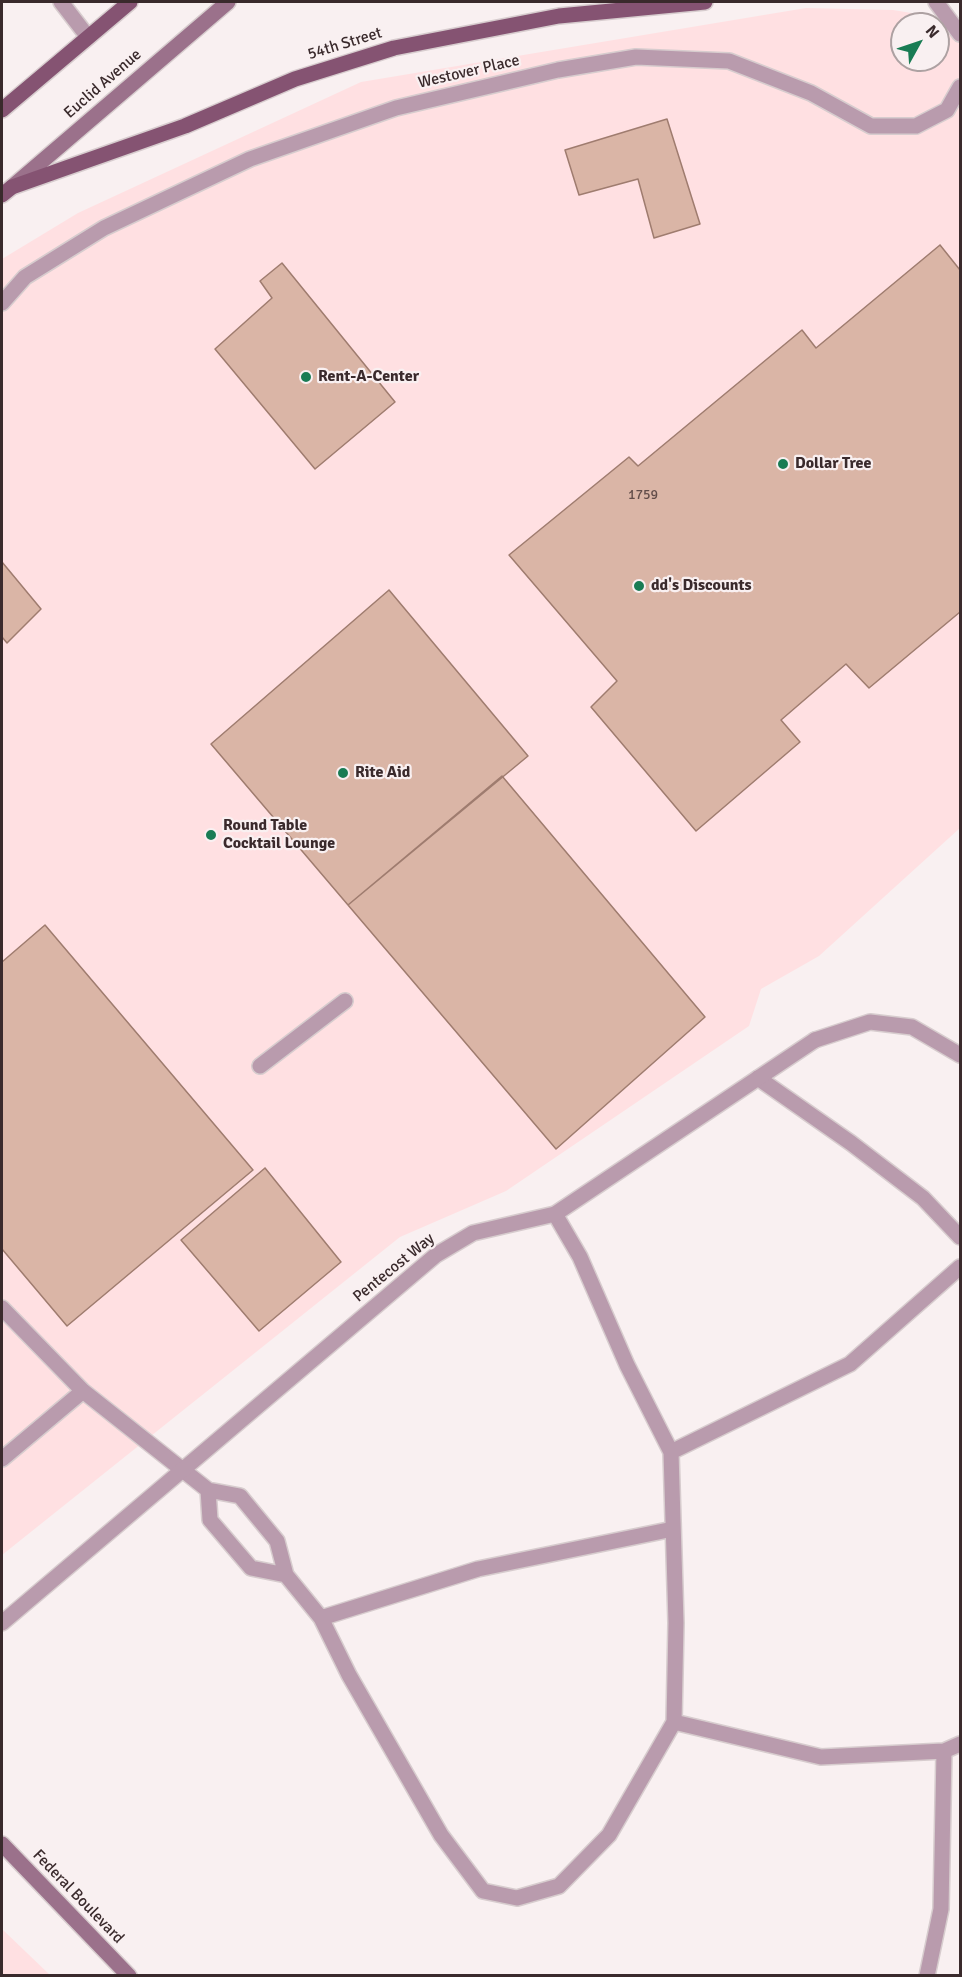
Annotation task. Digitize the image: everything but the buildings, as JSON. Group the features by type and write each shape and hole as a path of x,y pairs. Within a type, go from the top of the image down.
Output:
{"main road":[{"path":"2,110 130,2"},
{"name":"Euclid Avenue","path":"7,191 228,2"},
{"name":"54th Street","path":"7,191 185,126 295,79 394,48 559,16 665,8 705,2"},
{"name":"Federal Boulevard","path":"2,1844 129,1976"}],"street":[{"path":"61,2 87,37"},
{"path":"936,2 960,34"},
{"name":"Westover Place","path":"2,303 25,277 104,228 250,159 396,108 558,70 636,57 729,61 811,93 871,126 916,126 947,110 960,87"},
{"path":"260,1066 345,1001"},
{"name":"Pentecost Way","path":"2,1623 435,1255 473,1233 555,1214 815,1040 870,1022 912,1027 960,1055"},
{"path":"758,1078 851,1143 923,1198 960,1237"},
{"path":"3,1312 83,1391 208,1490 240,1496 277,1541 286,1575 321,1618 349,1676 441,1835 483,1891 517,1898 558,1886 609,1835 674,1722 676,1623 671,1452 627,1365 580,1257 555,1214"},
{"path":"671,1452 850,1364 960,1267"},
{"path":"2,1459 83,1391"},
{"path":"208,1490 210,1520 251,1568 286,1575"},
{"path":"321,1618 478,1569 674,1529"},
{"path":"674,1722 821,1757 944,1750 960,1744"},
{"path":"927,1976 941,1909 944,1750"}],"shaded area":[{"path":"806,8 905,12 890,12 890,72 950,72 950,19 960,21 960,828 819,956 761,989 749,1026 506,1191 400,1237 2,1555 2,259 78,213 361,82"},
{"path":"2,1929 50,1975 2,1975"}],"place":[{"name":"Rent-A-Center","path":"306,377"},
{"name":"Dollar Tree","path":"783,464"},
{"name":"dd's Discounts","path":"639,586"},
{"name":"Rite Aid","path":"343,773"},
{"name":"Round Table Cocktail Lounge","path":"211,835"}]}
